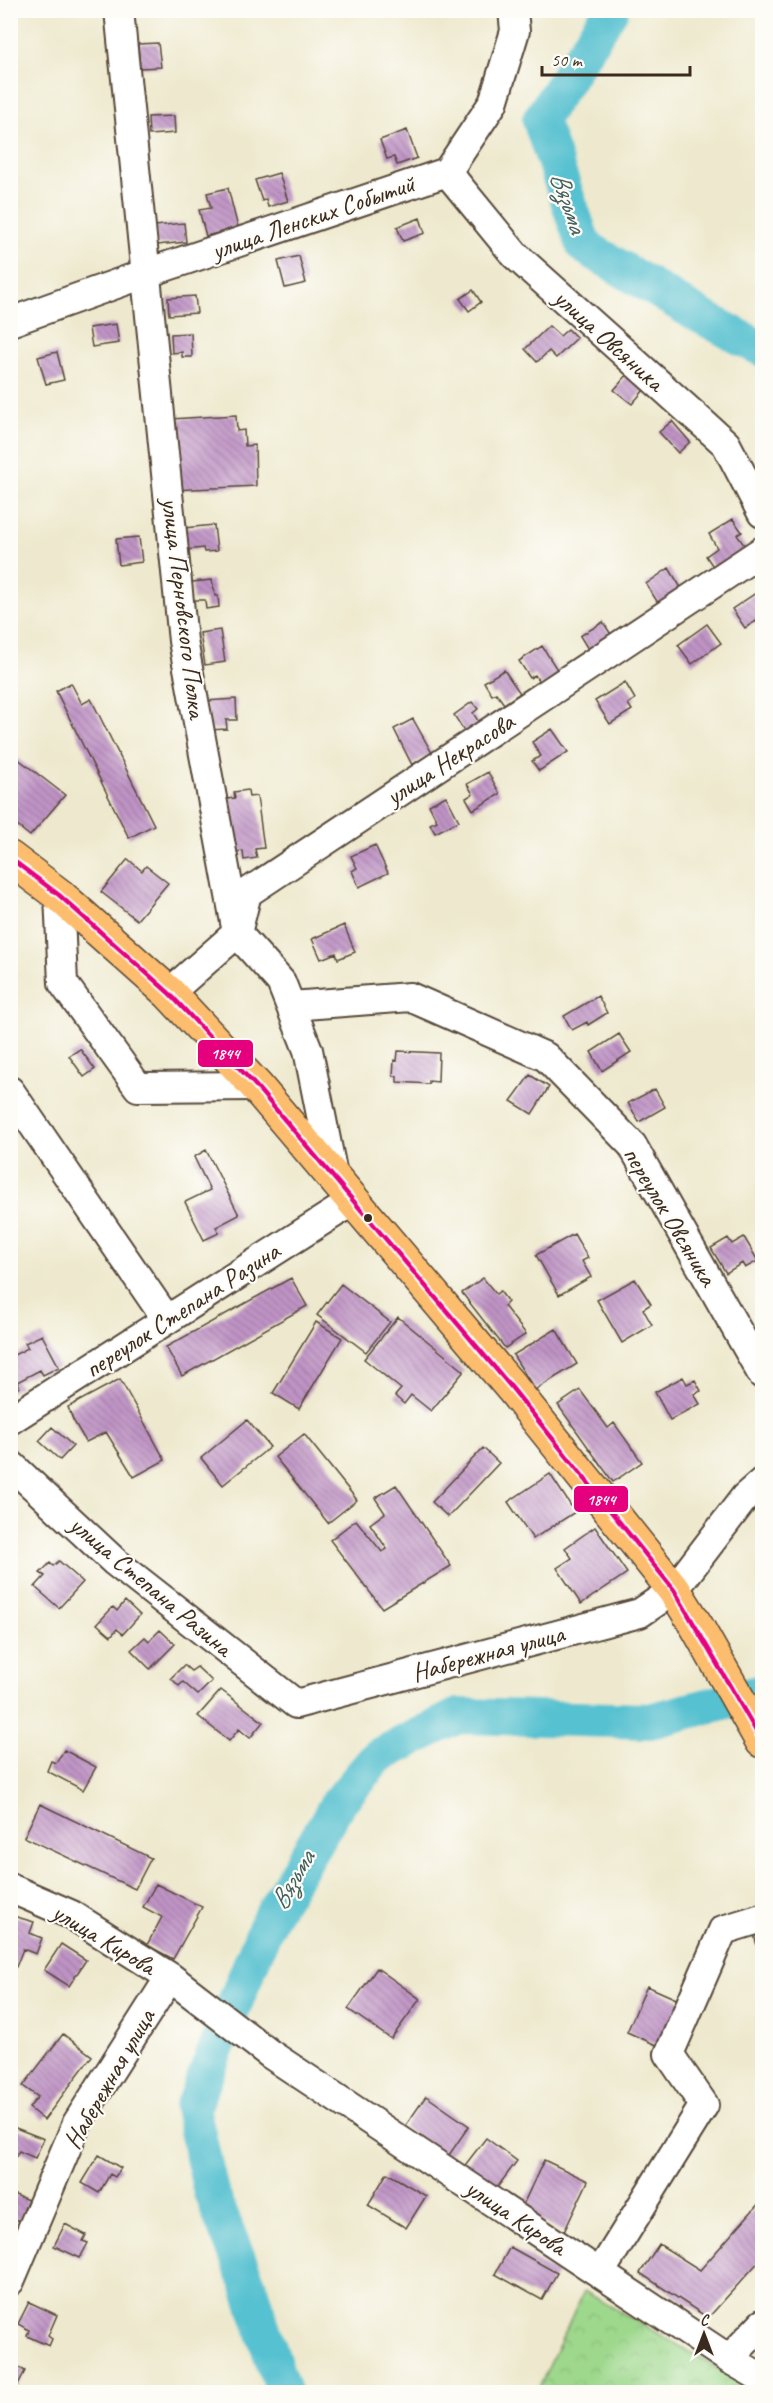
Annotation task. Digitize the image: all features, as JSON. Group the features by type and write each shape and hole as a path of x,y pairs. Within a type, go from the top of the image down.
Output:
{"main road":[{"path":"10,858 59,895 169,993 256,1086 512,1388 674,1590 760,1734"}],"street":[{"name":"улица Перновского Полка","path":"119,10 183,641 237,933"},
{"name":"улица Ленских Событий","path":"10,322 147,273 447,172 493,103 514,31 513,10"},
{"name":"улица Овсяника","path":"447,172 515,255 726,444 762,513"},
{"name":"улица Некрасова","path":"237,933 247,893 762,552"},
{"path":"59,895 63,983 138,1087 256,1086"},
{"path":"169,993 237,933 281,982 308,1050 344,1191"},
{"name":"переулок Овсяника","path":"291,1006 410,997 546,1057 632,1145 762,1374"},
{"path":"10,1091 167,1320"},
{"name":"переулок Степана Разина","path":"10,1420 167,1320 344,1191"},
{"name":"улица Степана Разина","path":"10,1464 115,1562 296,1704"},
{"path":"674,1590 745,1497 762,1482"},
{"name":"Набережная улица","path":"296,1704 639,1613 674,1590"},
{"name":"улица Кирова","path":"10,1888 72,1915 170,1977 270,2054 729,2359 762,2378"},
{"path":"600,2273 704,2105 669,2054 723,1930 762,1918"},
{"name":"Набережная улица","path":"10,2281 77,2123 170,1977"},
{"path":"729,2359 762,2324"}],"green space":[{"path":"584,2291 760,2392 537,2392"}],"building":[{"path":"158,43 161,67 140,68 138,44"},
{"path":"174,116 175,133 149,135 148,117"},
{"path":"407,130 417,158 397,165 394,157 387,159 380,140"},
{"path":"279,173 288,201 268,207 266,199 262,201 255,180"},
{"path":"228,188 238,228 206,236 199,210 211,208 207,193"},
{"path":"420,218 425,233 403,241 397,227"},
{"path":"184,223 186,242 157,245 155,226"},
{"path":"299,256 306,283 285,288 278,261"},
{"path":"473,290 481,302 469,311 460,299"},
{"path":"195,296 197,313 169,315 168,298"},
{"path":"116,324 119,343 92,347 89,328"},
{"path":"549,326 560,336 568,329 577,338 556,358 549,351 537,362 525,349"},
{"path":"191,333 192,357 182,357 182,352 172,353 171,334"},
{"path":"57,352 64,380 46,384 38,357"},
{"path":"627,375 644,390 632,404 614,390"},
{"path":"236,415 237,431 244,430 245,446 255,445 256,486 173,490 171,419"},
{"path":"672,421 690,442 678,453 659,432"},
{"path":"733,519 742,532 737,535 747,549 716,571 706,556 717,548 709,534"},
{"path":"214,525 217,551 204,552 203,548 186,550 184,528"},
{"path":"139,537 142,562 119,565 116,539"},
{"path":"669,568 683,591 660,606 646,584"},
{"path":"212,580 219,607 206,609 205,600 193,600 192,582"},
{"path":"762,589 762,630 756,621 745,628 732,609"},
{"path":"603,622 614,639 591,654 580,636"},
{"path":"707,624 721,643 692,664 678,645"},
{"path":"220,630 225,662 205,665 200,633"},
{"path":"542,646 560,674 542,686 535,675 530,678 519,661"},
{"path":"504,670 520,693 504,704 496,693 492,695 484,682"},
{"path":"625,682 635,699 628,704 632,710 610,724 595,701"},
{"path":"71,683 82,704 91,699 154,825 129,838 56,691"},
{"path":"236,699 237,720 226,720 227,729 207,730 205,701"},
{"path":"472,702 478,709 473,713 480,724 466,734 454,715"},
{"path":"413,719 432,753 412,765 394,729"},
{"path":"552,729 568,752 539,771 532,761 541,756 532,742"},
{"path":"13,755 65,795 30,836 10,820 10,757"},
{"path":"488,772 500,794 473,810 466,798 473,794 467,784"},
{"path":"248,790 249,797 257,796 264,848 255,849 257,858 244,860 243,851 234,852 227,799 235,798 234,792"},
{"path":"446,796 459,821 435,833 430,824 437,821 429,805"},
{"path":"375,845 388,873 359,887 352,871 357,868 351,856"},
{"path":"128,859 142,871 146,866 168,883 137,920 101,892"},
{"path":"344,925 355,952 338,959 336,953 321,959 312,939"},
{"path":"598,996 607,1013 588,1025 587,1022 572,1030 564,1016"},
{"path":"619,1034 631,1052 602,1071 591,1052"},
{"path":"80,1049 95,1069 84,1077 69,1056"},
{"path":"398,1051 439,1053 438,1082 429,1081 429,1084 397,1082 397,1076 393,1076 394,1060 397,1061"},
{"path":"530,1075 549,1087 532,1114 511,1101"},
{"path":"655,1089 665,1107 639,1122 628,1103"},
{"path":"206,1150 239,1215 216,1227 219,1233 204,1240 185,1202 210,1190 194,1157"},
{"path":"574,1234 588,1258 582,1261 591,1277 559,1295 536,1255"},
{"path":"744,1237 758,1261 745,1268 742,1263 726,1273 711,1248 728,1238 732,1244"},
{"path":"291,1278 307,1306 182,1376 166,1347"},
{"path":"483,1278 496,1294 500,1291 508,1302 504,1306 526,1334 505,1348 462,1293"},
{"path":"635,1279 651,1304 643,1309 652,1325 622,1343 597,1300"},
{"path":"341,1284 390,1322 366,1352 317,1315"},
{"path":"398,1317 464,1371 431,1411 411,1395 404,1404 395,1396 401,1389 364,1359"},
{"path":"316,1322 342,1338 299,1409 273,1393"},
{"path":"556,1329 577,1364 535,1390 513,1355"},
{"path":"42,1335 59,1367 43,1375 40,1370 17,1382 20,1387 10,1392 10,1347 14,1355 28,1348 25,1343"},
{"path":"683,1377 687,1384 695,1380 701,1391 694,1394 700,1404 670,1420 655,1392"},
{"path":"120,1379 165,1460 134,1477 106,1432 86,1442 68,1407"},
{"path":"580,1390 608,1428 614,1423 642,1462 613,1482 558,1405"},
{"path":"247,1420 270,1447 223,1485 201,1458"},
{"path":"52,1427 73,1446 60,1460 39,1441"},
{"path":"304,1434 357,1500 328,1523 275,1457"},
{"path":"483,1448 499,1463 448,1517 432,1502"},
{"path":"550,1474 575,1512 533,1539 508,1502"},
{"path":"396,1485 451,1566 382,1608 330,1540 356,1520 382,1552 387,1549 370,1524 385,1513 375,1498"},
{"path":"595,1527 627,1573 581,1604 557,1568 572,1558 565,1548"},
{"path":"59,1561 83,1582 59,1608 35,1587 45,1576 40,1573 50,1563 53,1566"},
{"path":"125,1601 140,1615 123,1634 117,1629 111,1636 97,1624 113,1607 117,1611"},
{"path":"160,1630 175,1644 150,1669 131,1650 145,1637 149,1641"},
{"path":"184,1665 191,1671 197,1667 212,1681 198,1695 183,1682 179,1686 171,1678"},
{"path":"221,1690 263,1722 250,1738 239,1729 229,1741 198,1716"},
{"path":"64,1750 96,1767 83,1790 47,1771 51,1761 56,1763"},
{"path":"40,1804 151,1858 135,1889 24,1837"},
{"path":"156,1884 202,1907 173,1959 147,1945 162,1917 143,1907"},
{"path":"10,1915 34,1922 30,1933 42,1938 36,1954 23,1949 16,1967 10,1966"},
{"path":"762,1932 762,1962 754,1935"},
{"path":"61,1944 86,1960 69,1986 44,1970"},
{"path":"377,1968 420,1999 391,2039 348,2009"},
{"path":"647,1986 683,2002 663,2048 627,2032"},
{"path":"63,2034 92,2056 44,2120 29,2108 38,2097 23,2086"},
{"path":"426,2096 469,2126 447,2158 404,2128"},
{"path":"13,2127 44,2139 35,2158 19,2151 15,2158 10,2156 10,2131"},
{"path":"486,2138 517,2161 493,2193 462,2169"},
{"path":"99,2155 121,2168 115,2177 110,2174 99,2193 82,2183"},
{"path":"544,2160 588,2181 564,2232 520,2211"},
{"path":"387,2173 426,2196 406,2228 368,2205"},
{"path":"10,2193 28,2200 20,2221 10,2217"},
{"path":"762,2200 762,2258 708,2318 640,2273 659,2244 700,2270"},
{"path":"65,2224 86,2235 83,2241 88,2243 80,2258 54,2246"},
{"path":"510,2247 557,2273 542,2300 495,2274"},
{"path":"29,2302 57,2315 48,2336 52,2339 49,2346 27,2336 29,2330 18,2324"},
{"path":"10,2362 25,2371 14,2392 10,2392"}],"waterway":[{"name":"Вязьма","path":"611,10 540,120 584,246 695,313 762,349"},
{"name":"Вязьма","path":"283,2392 249,2286 211,2192 192,2108 269,1919 338,1803 378,1756 458,1716 650,1721 762,1692"}],"transit line":[{"name":"1844","path":"10,858 59,895 169,993 256,1086 512,1388 674,1590 762,1741"}]}
